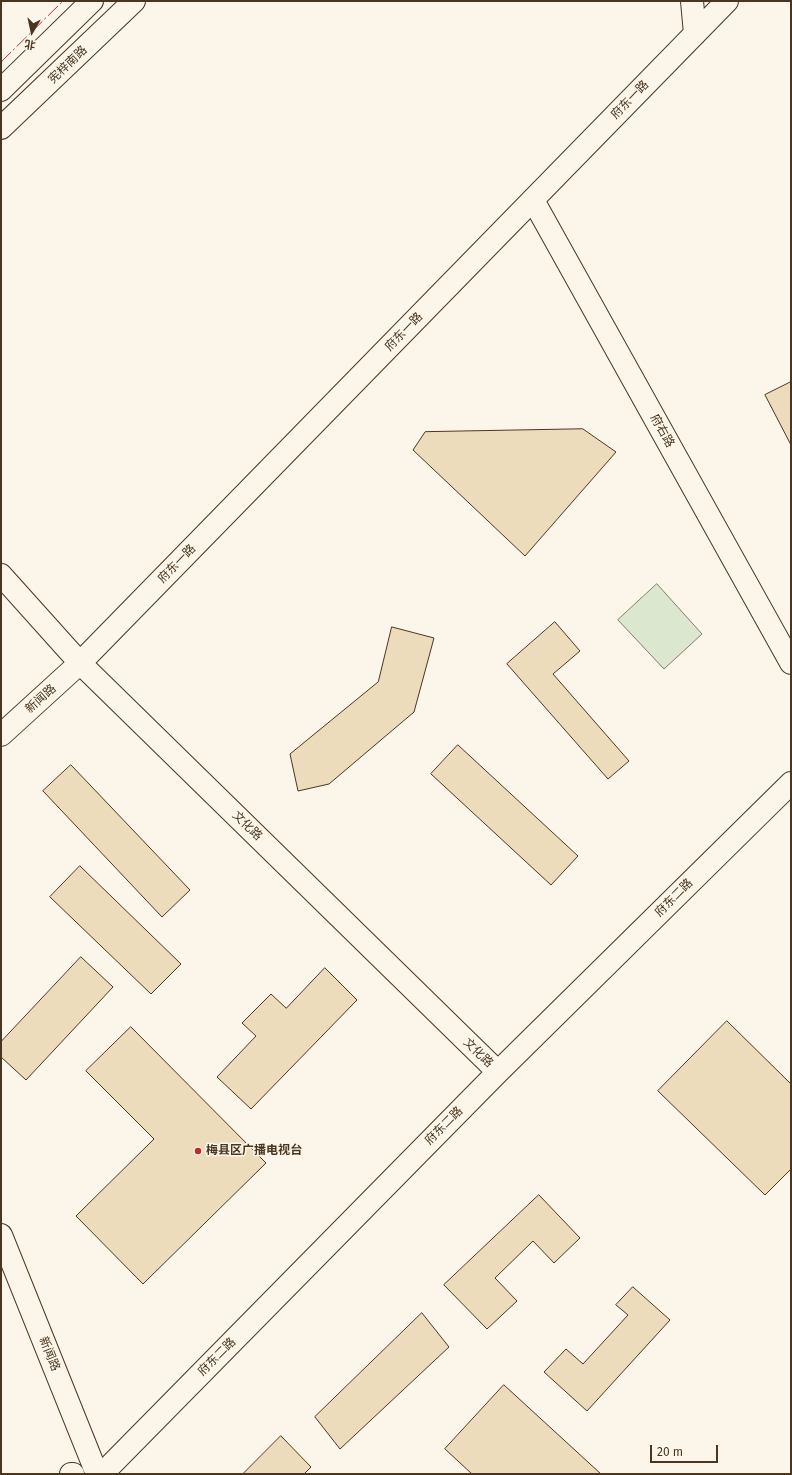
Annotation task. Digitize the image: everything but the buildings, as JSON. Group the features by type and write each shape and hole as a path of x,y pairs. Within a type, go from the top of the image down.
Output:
{"street":[{"path":"1,90 92,1"},
{"name":"宪梓南路","path":"1,128 134,1"},
{"path":"692,1 695,34"},
{"name":"府东一路","path":"80,663 728,1"},
{"name":"府右路","path":"533,200 791,663"},
{"name":"文化路","path":"1,575 80,663 498,1072"},
{"name":"新闻路","path":"1,735 80,663"},
{"name":"府东二路","path":"102,1474 498,1072 791,783"},
{"name":"新闻路","path":"1,1235 97,1474"}],"green space":[{"path":"657,584 702,634 664,669 618,620"}],"power":[{"path":"1,62 63,1"}],"place":[{"name":"梅县区广播电视台","path":"198,1151"}]}
